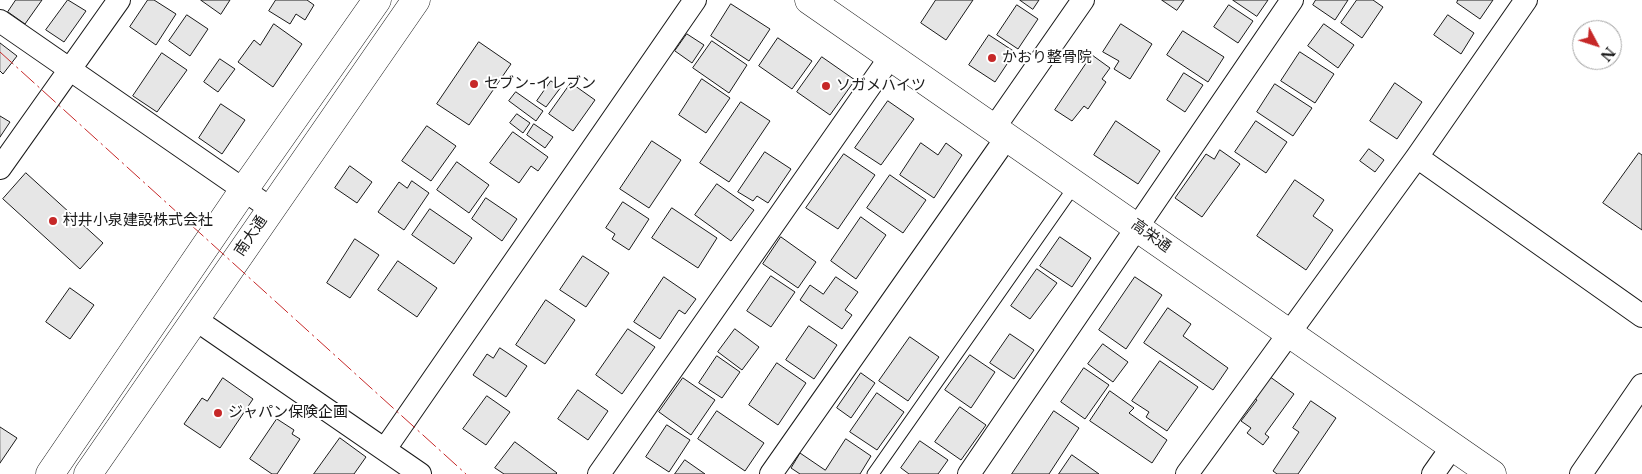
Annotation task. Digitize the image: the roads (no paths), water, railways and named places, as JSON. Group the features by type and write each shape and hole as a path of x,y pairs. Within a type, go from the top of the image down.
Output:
{"street":[{"path":"0,168 119,0"},
{"path":"50,474 244,191 378,0"},
{"name":"南大通","path":"88,474 270,208 416,0"},
{"path":"385,449 695,0"},
{"path":"771,474 1000,133 1083,0"},
{"path":"969,474 1292,0"},
{"path":"1187,474 1417,157 1526,0"},
{"name":"高栄通","path":"824,4 892,56 1000,133 1138,226 1492,474"},
{"path":"0,21 270,208"},
{"path":"599,474 892,56"},
{"path":"1417,157 1642,316"},
{"path":"195,319 420,474"},
{"path":"1581,474 1642,385"},
{"path":"1433,474 1452,447"}],"lane":[{"path":"872,474 1076,184"}],"place":[{"name":"かおり整骨院","path":"992,58"},
{"name":"セブン-イレブン","path":"474,84"},
{"name":"ソガメハイツ","path":"826,86"},
{"name":"村井小泉建設株式会社","path":"53,221"},
{"name":"ジャパン保険企画","path":"218,413"}]}
